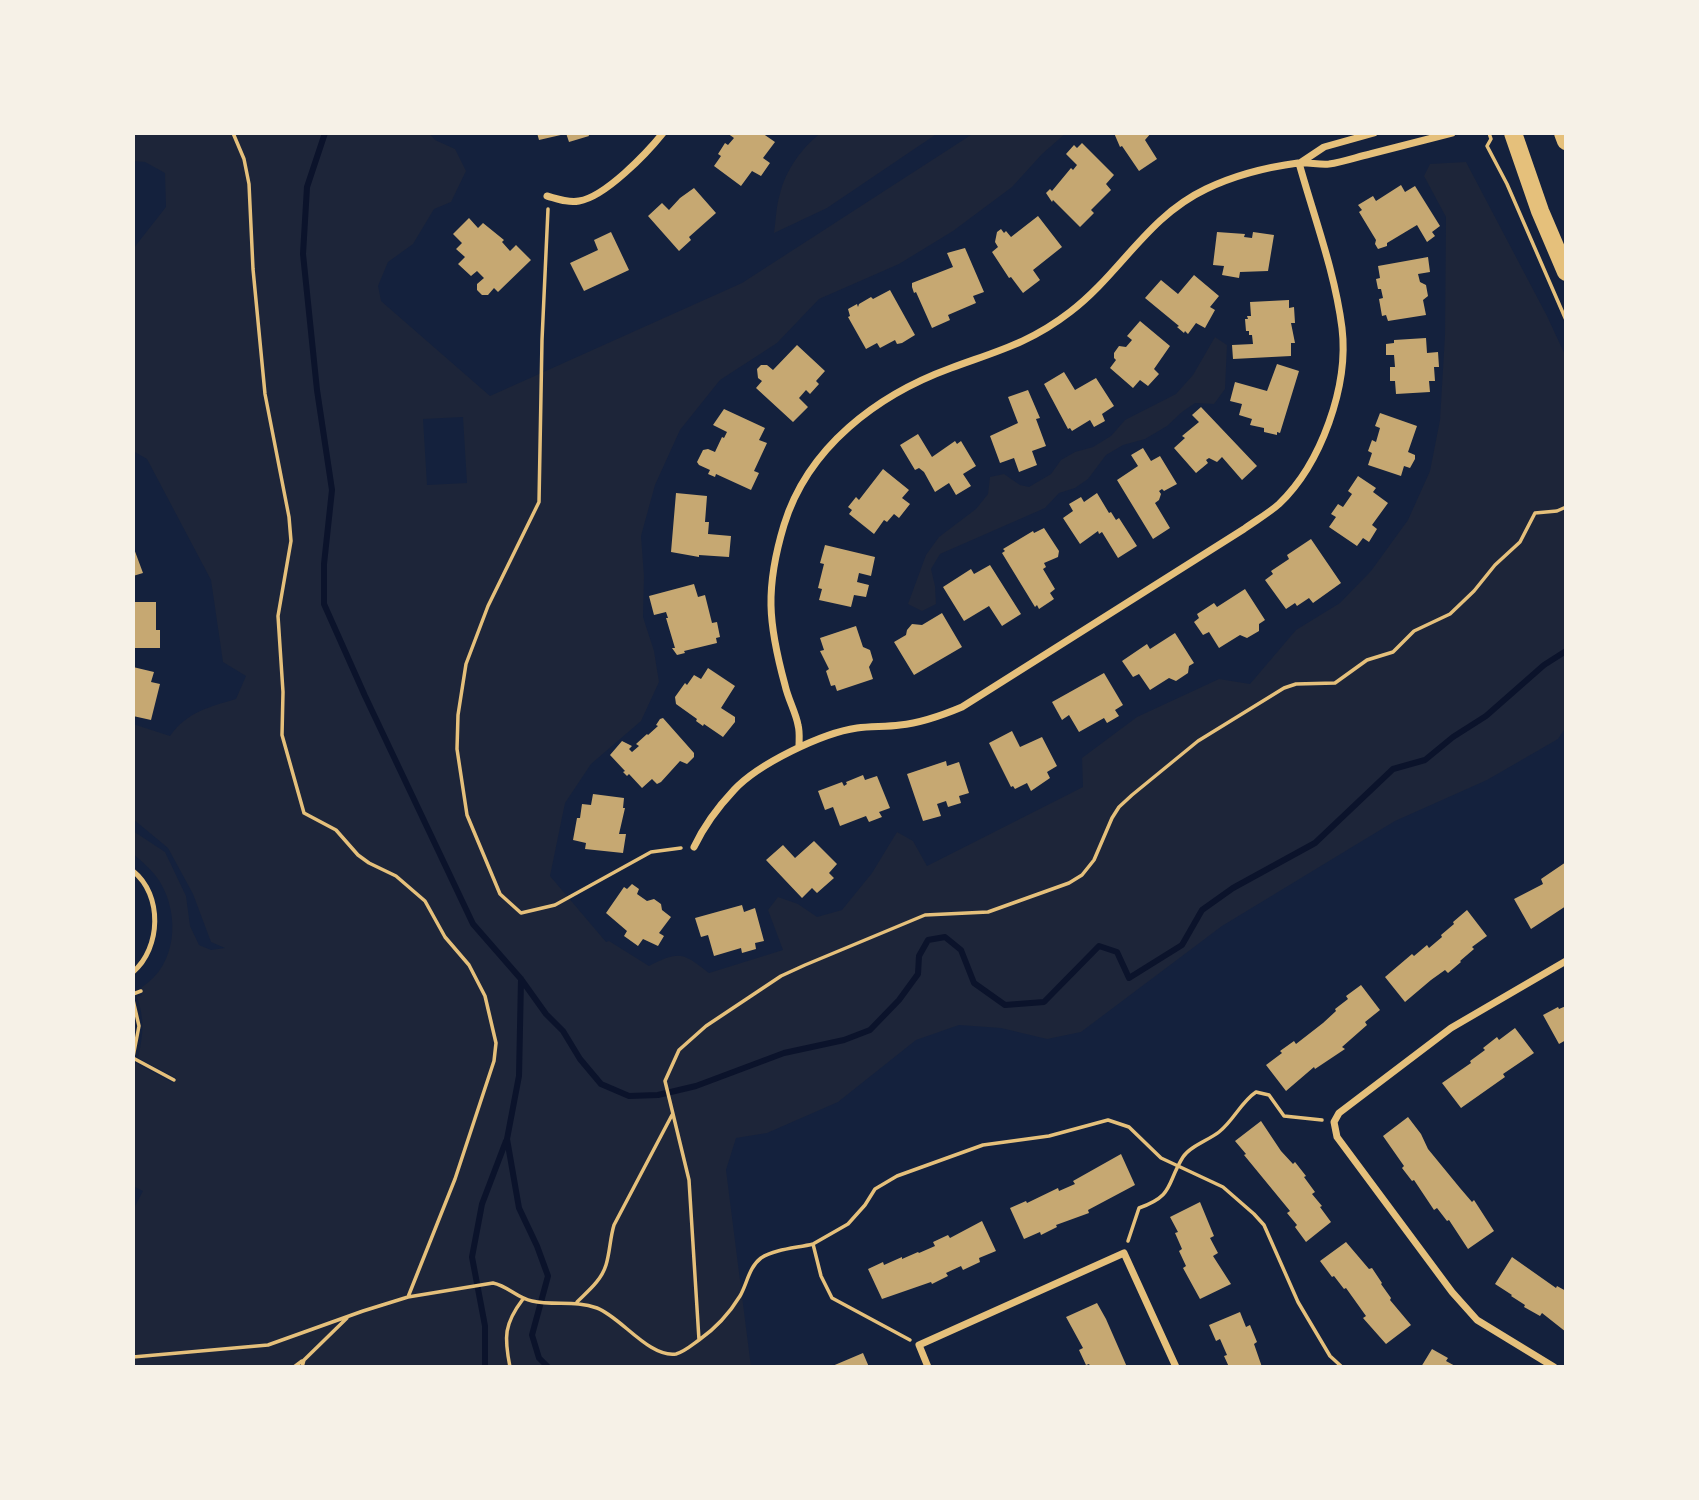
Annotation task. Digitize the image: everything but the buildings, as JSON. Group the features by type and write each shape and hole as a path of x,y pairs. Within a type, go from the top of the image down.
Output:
{"main road":[{"path":"1513,133 1540,211 1566,272"},
{"path":"1563,133 1566,141"}],"street":[{"path":"547,196 566,201 582,201 610,185 634,165 663,133"},
{"path":"1299,163 1324,147 1374,133"},
{"path":"799,746 798,724 790,705 777,655 769,602 772,574 785,523 807,476 818,460 859,417 888,398 948,369 1038,335 1095,290 1150,228 1207,188 1263,170 1299,163 1330,164 1452,133"},
{"path":"694,847 703,829 735,789 748,777 799,746 841,731 902,725 944,715 962,707 1278,505 1303,475 1326,432 1336,401 1342,355 1342,330 1335,289 1299,163"},
{"path":"1554,1367 1477,1320 1452,1292 1337,1137 1334,1122 1339,1113 1451,1028 1566,961"},
{"path":"928,1367 919,1345 1124,1253 1175,1367"}],"lane":[{"path":"133,872 139,876 153,904 153,941 141,965 133,972"}],"path":[{"path":"233,133 244,159 249,184 253,269 265,394 289,517 291,541 278,616 283,692 281,722 282,735 304,813 336,830 358,855 396,876 425,901 445,937 469,965 490,1011 495,1036 494,1061 455,1179 408,1297"},
{"path":"1489,133 1491,139 1487,146 1507,184 1566,320"},
{"path":"547,196 539,502 488,606 466,664 458,715 457,749 467,815 500,894 521,913 555,905 651,852 694,847"},
{"path":"1566,363 1566,371"},
{"path":"699,1340 689,1180 665,1081 679,1050 706,1026 780,976 925,915 988,912 1069,883 1082,875 1094,860 1119,807 1198,741 1284,688 1296,684 1335,683 1367,660 1393,652 1414,631 1450,614 1474,592 1495,565 1520,542 1535,513 1557,511 1566,507"},
{"path":"133,994 141,991"},
{"path":"133,1000 139,1026 133,1057 174,1080"},
{"path":"1124,1253 1139,1208 1155,1202 1167,1192 1184,1155 1219,1132 1234,1117 1246,1099 1256,1092 1269,1095 1284,1116 1334,1122"},
{"path":"576,1303 599,1280 606,1265 614,1225 673,1113"},
{"path":"133,1357 268,1345 408,1297 493,1283 503,1285 523,1299 534,1302 576,1303 599,1308 662,1352 675,1354 712,1331 726,1316 741,1294 757,1260 769,1254 813,1244 848,1224 875,1189 897,1176 982,1145 1049,1136 1108,1120 1129,1127 1161,1158 1223,1187 1264,1224 1298,1302 1330,1356 1342,1367"},
{"path":"813,1244 821,1276 832,1298 919,1345"},
{"path":"510,1367 506,1326 523,1299"},
{"path":"294,1367 348,1317"},
{"path":"302,1367 304,1360"}],"shaded area":[{"path":"133,133 429,133 435,140 455,149 466,171 451,202 434,209 413,244 388,262 378,286 381,301 490,396 742,283 974,133 1066,133 1042,154 1012,187 953,231 899,264 819,299 777,343 720,380 680,430 655,485 641,536 643,617 654,651 659,682 641,721 591,764 565,803 550,876 606,942 609,941 649,966 681,956 709,973 783,950 768,910 778,897 798,904 817,917 842,910 872,873 897,832 913,841 927,866 1083,787 1082,758 1137,717 1219,679 1250,684 1296,630 1340,603 1371,571 1408,520 1430,471 1440,420 1445,335 1446,217 1424,176 1430,164 1466,162 1566,357 1566,727 1558,739 1487,780 1395,821 1222,926 1081,1032 1047,1039 1001,1028 959,1025 916,1040 838,1102 767,1133 736,1138 726,1170 751,1367 133,1367 133,1210 143,1191 133,1186 133,1068 136,1063 173,1083 176,1078 138,1058 142,1028 137,997 142,995 142,987 154,978 162,966 172,939 172,924 171,909 160,882 133,854 133,831 165,852 186,896 190,926 199,945 211,950 225,948 211,942 193,894 168,848 133,819 133,724 170,736 191,716 236,699 246,676 223,662 211,580 147,459 133,451 133,249 166,207 165,173 145,162 133,161","holes":["463,417 467,483 427,485 423,419"]},
{"path":"821,133 938,133 827,208 774,233 782,185 801,152"},
{"path":"1215,337 1227,345 1225,389 1214,404 1195,403 1167,426 1145,439 1123,445 1106,455 1088,479 1075,488 1059,493 1045,508 940,554 931,569 936,604 922,611 908,604 926,555 939,537 976,509 988,494 990,477 1004,474 1020,485 1029,487 1051,474 1061,460 1075,452 1093,447 1111,436 1125,420 1176,394 1193,375"}],"waterway":[{"path":"325,133 307,187 303,254 317,390 332,490 324,564 324,604 473,924 563,1031 580,1059 601,1084 629,1096 658,1095 696,1086 784,1053 844,1040 870,1030 899,1000 918,974 919,956 928,940 945,937 961,950 974,983 1005,1005 1044,1002 1099,946 1117,952 1129,978 1182,945 1202,910 1233,888 1315,843 1393,769 1425,760 1453,737 1486,716 1544,665 1566,651"},
{"path":"521,979 519,1076 507,1139 519,1208 548,1276 532,1335 539,1358 548,1367"},
{"path":"485,1367 485,1326 472,1257 482,1204 506,1141"}]}
